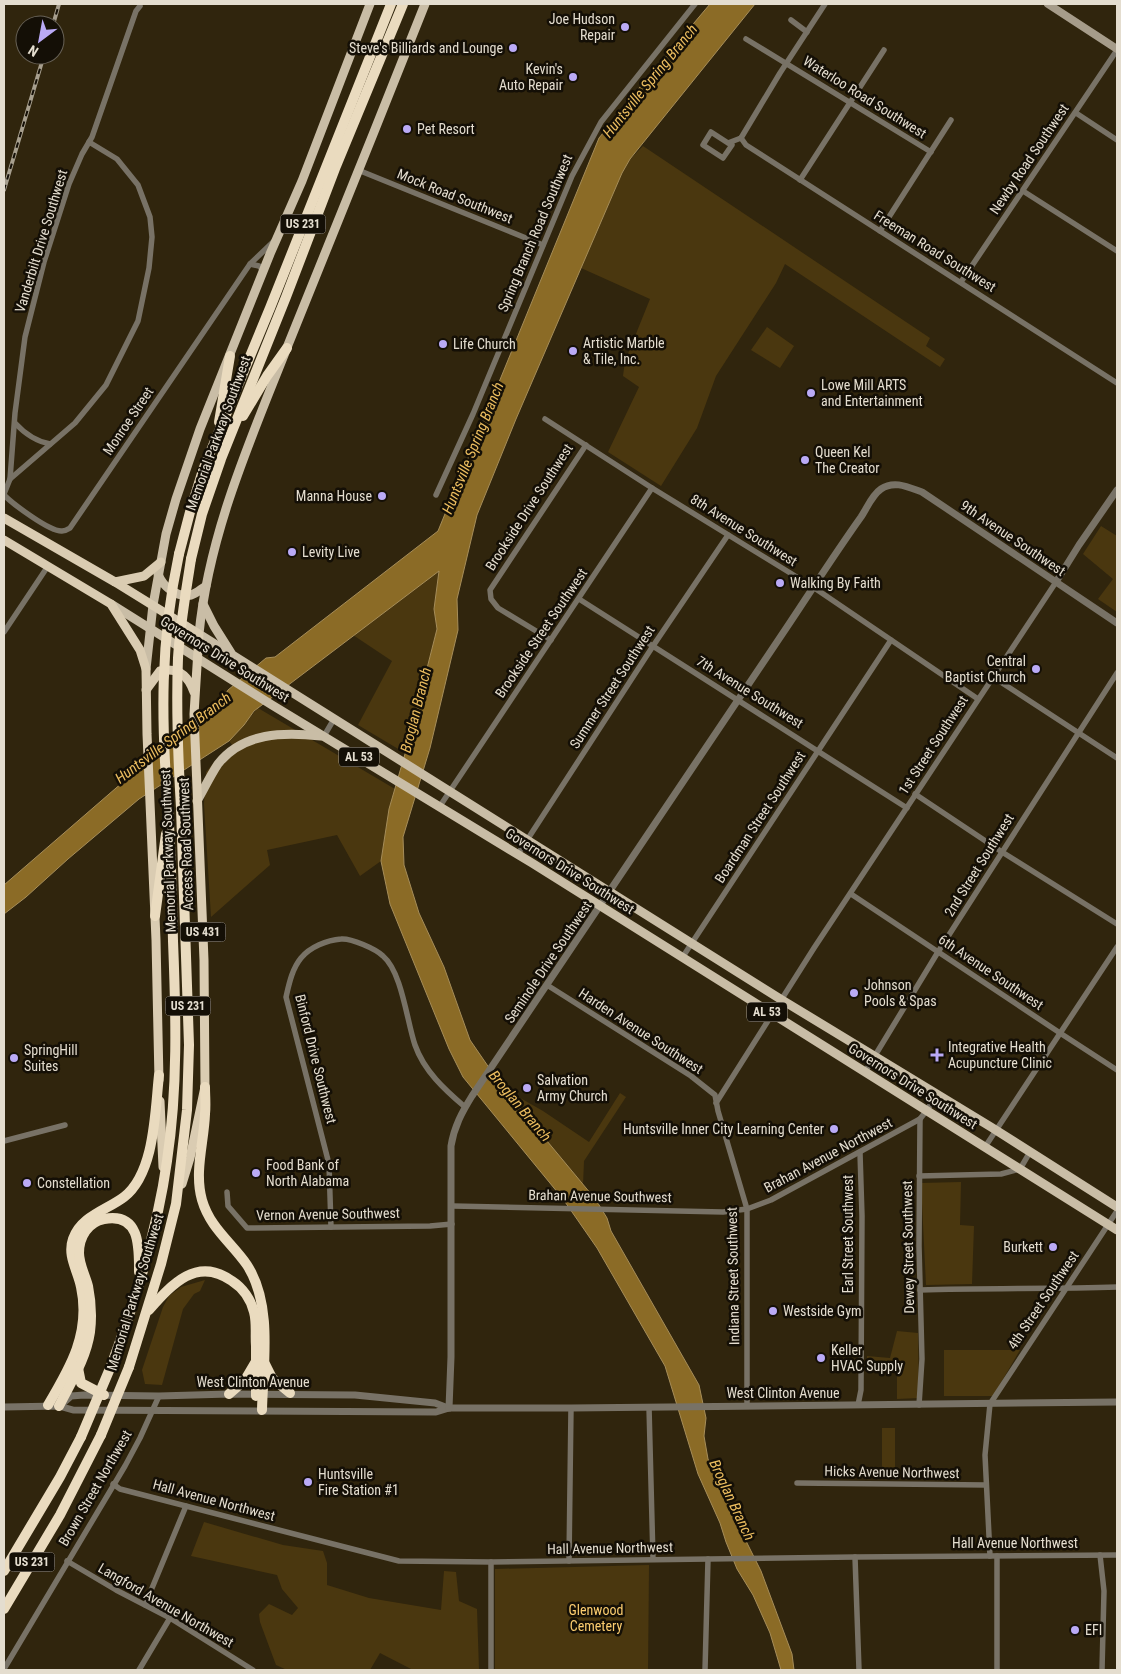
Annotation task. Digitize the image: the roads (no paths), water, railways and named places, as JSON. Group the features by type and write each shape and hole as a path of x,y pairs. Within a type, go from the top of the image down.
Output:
{"highway":[{"name":"Memorial Parkway Southwest","path":"4,1571 60,1477 81,1437 111,1366 139,1288 164,1183 172,1119 176,1056 171,853 164,757 164,668 169,608 179,554 196,491 214,444 391,4"},
{"name":"Memorial Parkway Southwest","path":"4,1609 60,1515 101,1434 129,1367 147,1312 176,1204 187,1110 189,1045 178,716 178,656 191,559 209,492 227,443 402,4"},
{"path":"227,443 267,376 287,348"},
{"path":"214,444 230,356"},
{"name":"Governors Drive Southwest","path":"4,518 115,582 199,634"},
{"name":"Governors Drive Southwest","path":"4,540 112,604"},
{"path":"115,582 144,576 161,562"},
{"path":"112,604 140,650 146,669 164,1183"},
{"name":"Access Road Southwest","path":"199,634 194,714 204,960 205,1087"},
{"path":"146,690 160,671 168,669 182,673 195,694"},
{"path":"155,916 168,812"},
{"path":"54,1405 73,1361 81,1334 83,1299 71,1255 73,1239 85,1221 125,1196 143,1173 149,1155 159,1075"},
{"path":"205,1087 205,1114 199,1173 200,1191 204,1208 211,1222 247,1266 258,1288 263,1305 264,1323 260,1361 259,1410"},
{"name":"US 431","path":"176,1204 190,1158 205,1087"},
{"path":"54,1405 78,1368 88,1343 91,1317 88,1285 79,1254 83,1235 93,1224 103,1219 114,1219 123,1221 134,1229 139,1241 139,1288"},
{"path":"147,1312 169,1288 187,1275 202,1270 224,1276 242,1289 252,1308 260,1361 272,1378 290,1394"},
{"path":"230,1394 245,1380 260,1361"},
{"path":"78,1368 81,1383 104,1395"}],"main road":[{"name":"Memorial Parkway Southwest","path":"151,628 158,574 176,499 200,429 302,181 370,4"},
{"path":"234,657 214,626 202,601 224,511 358,170 427,4"},
{"path":"1048,4 1117,50"},
{"path":"158,574 164,585 180,595 194,595 206,586"},
{"name":"Access Road Southwest","path":"199,634 202,601"},
{"name":"Governors Drive Southwest","path":"112,604 272,705 518,854 1117,1230"},
{"path":"146,669 151,628"},
{"name":"Governors Drive Southwest","path":"199,634 782,1000 1030,1152 1117,1209"},
{"path":"197,801 218,765 237,747 264,736 282,734 324,736"}],"street":[{"name":"Spring Branch Road Southwest","path":"436,495 585,149 601,122 695,4"},
{"path":"728,143 741,138 825,4"},
{"name":"Vanderbilt Drive Southwest","path":"4,495 10,479 25,337 44,262 69,184 89,142 136,11 140,6"},
{"path":"791,20 808,32"},
{"name":"Waterloo Road Southwest","path":"746,39 931,152"},
{"path":"800,180 884,50"},
{"name":"Newby Road Southwest","path":"961,282 1117,50"},
{"path":"1076,113 1117,140"},
{"path":"880,231 951,120"},
{"path":"712,132 728,143 732,145 723,158 703,145 712,132"},
{"name":"Freeman Road Southwest","path":"741,138 746,146 1117,383"},
{"path":"10,479 75,423 106,385 138,321 149,268 152,237 150,217 138,185 117,159 89,142"},
{"name":"Mock Road Southwest","path":"358,170 543,245"},
{"path":"1023,191 1117,251"},
{"name":"Monroe Street","path":"4,495 17,508 55,530 65,531 70,528 250,264 278,237"},
{"path":"250,264 259,266 264,271"},
{"name":"8th Avenue Southwest","path":"545,419 652,488 813,587 978,699"},
{"path":"15,424 25,434 50,444"},
{"name":"Brookside Drive Southwest","path":"551,640 498,608 491,599 490,590 586,445"},
{"name":"9th Avenue Southwest","path":"891,484 898,484 922,492 1117,623"},
{"name":"Seminole Drive Southwest","path":"449,1408 452,1146 454,1131 465,1106 611,892 671,798 872,499 880,490 891,484"},
{"name":"Brookside Street Southwest","path":"440,806 652,488"},
{"name":"1st Street Southwest","path":"772,1015 1056,582 1078,545 1117,490"},
{"name":"Summer Street Southwest","path":"518,854 653,646 728,535"},
{"path":"4,632 48,566"},
{"name":"7th Avenue Southwest","path":"579,599 907,808"},
{"name":"Boardman Street Southwest","path":"682,958 891,640"},
{"name":"2nd Street Southwest","path":"865,1072 938,952 1117,673"},
{"path":"993,677 1117,758"},
{"path":"324,736 334,719"},
{"path":"916,794 1002,852 1117,924"},
{"name":"6th Avenue Southwest","path":"851,894 1117,1070"},
{"name":"Binford Drive Southwest","path":"331,1227 329,1164 286,997 291,976 301,958 316,946 342,938 363,944 384,956 396,976 415,1046 422,1060 429,1071 452,1096 465,1106"},
{"path":"985,1147 1117,947"},
{"name":"Harden Avenue Southwest","path":"547,984 691,1076 715,1095 716,1103"},
{"path":"716,1103 772,1015"},
{"path":"920,1119 937,1094"},
{"name":"Indiana Street Southwest","path":"716,1103 747,1210 747,1406"},
{"name":"Brahan Avenue Northwest","path":"747,1210 771,1200 920,1119"},
{"name":"Dewey Street Southwest","path":"919,1405 922,1359 920,1119"},
{"path":"4,1141 65,1125"},
{"path":"919,1176 1001,1174 1020,1169 1030,1152"},
{"name":"Earl Street Southwest","path":"858,1405 861,1380 862,1216 860,1153"},
{"name":"Vernon Avenue Southwest","path":"227,1192 228,1206 247,1228 430,1226 452,1224"},
{"name":"Brahan Avenue Southwest","path":"452,1206 723,1212 747,1210"},
{"name":"4th Street Southwest","path":"990,1404 1117,1209"},
{"path":"920,1290 1117,1288"},
{"name":"West Clinton Avenue","path":"54,1405 71,1396 290,1394 355,1395 435,1403 449,1408"},
{"name":"Brown Street Northwest","path":"4,1669 140,1438 159,1396"},
{"name":"West Clinton Avenue","path":"4,1406 54,1405 73,1410 436,1412 449,1408 1117,1402"},
{"path":"990,1404 985,1455 990,1556"},
{"path":"649,1407 653,1559"},
{"path":"569,1561 571,1408"},
{"name":"Hicks Avenue Northwest","path":"797,1483 986,1485"},
{"name":"Hall Avenue Northwest","path":"113,1484 120,1488 186,1506 399,1561 491,1562 855,1556 1117,1555"},
{"path":"145,1605 186,1506"},
{"path":"1100,1555 1104,1591 1102,1670"},
{"path":"855,1556 859,1670"},
{"path":"997,1556 997,1670"},
{"path":"705,1670 708,1559"},
{"name":"Langford Avenue Northwest","path":"67,1562 170,1618 253,1670"},
{"path":"491,1562 491,1670"},
{"path":"139,1670 170,1618"}],"water":[{"name":"Huntsville Spring Branch","path":"710,4 755,4 630,159 622,173 516,419 477,515 457,599 458,630 430,748 403,837 404,865 419,913 444,967 470,1040 503,1088 596,1200 607,1218 611,1231 699,1385 706,1418 704,1436 708,1459 761,1571 792,1654 794,1670 781,1670 770,1633 753,1595 737,1569 720,1523 698,1474 665,1366 597,1248 563,1199 463,1077 449,1049 390,904 381,861 389,809 437,629 434,609 439,571 254,711 229,741 139,799 4,914 4,885 138,769 218,707 228,690 266,658 275,657 438,531 599,138"}],"railway":[{"path":"56,15 59,4"},
{"path":"4,190 41,65"}],"place":[{"name":"Joe Hudson Repair","path":"625,27"},
{"name":"Steve's Billiards and Lounge","path":"513,48"},
{"name":"Kevin's Auto Repair","path":"573,77"},
{"name":"Pet Resort","path":"407,129"},
{"name":"Life Church","path":"443,344"},
{"name":"Artistic Marble & Tile, Inc.","path":"573,351"},
{"name":"Lowe Mill ARTS and Entertainment","path":"811,393"},
{"name":"Queen Kel The Creator","path":"805,460"},
{"name":"Manna House","path":"382,496"},
{"name":"Levity Live","path":"292,552"},
{"name":"Walking By Faith","path":"780,583"},
{"name":"Central Baptist Church","path":"1036,669"},
{"name":"Johnson Pools & Spas","path":"854,993"},
{"name":"Integrative Health Acupuncture Clinic","path":"937,1055"},
{"name":"SpringHill Suites","path":"14,1058"},
{"name":"Salvation Army Church","path":"527,1088"},
{"name":"Huntsville Inner City Learning Center","path":"834,1129"},
{"name":"Food Bank of North Alabama","path":"256,1173"},
{"name":"Constellation","path":"27,1183"},
{"name":"Burkett","path":"1053,1247"},
{"name":"Westside Gym","path":"773,1311"},
{"name":"Keller HVAC Supply","path":"821,1358"},
{"name":"Huntsville Fire Station #1","path":"308,1482"},
{"name":"EFI","path":"1075,1630"}],"water label":[{"name":"Broglan Branch","path":"416,710"},
{"name":"Broglan Branch","path":"520,1106"},
{"name":"Broglan Branch","path":"732,1500"}],"park label":[{"name":"Glenwood Cemetery","path":"596,1618"}]}
